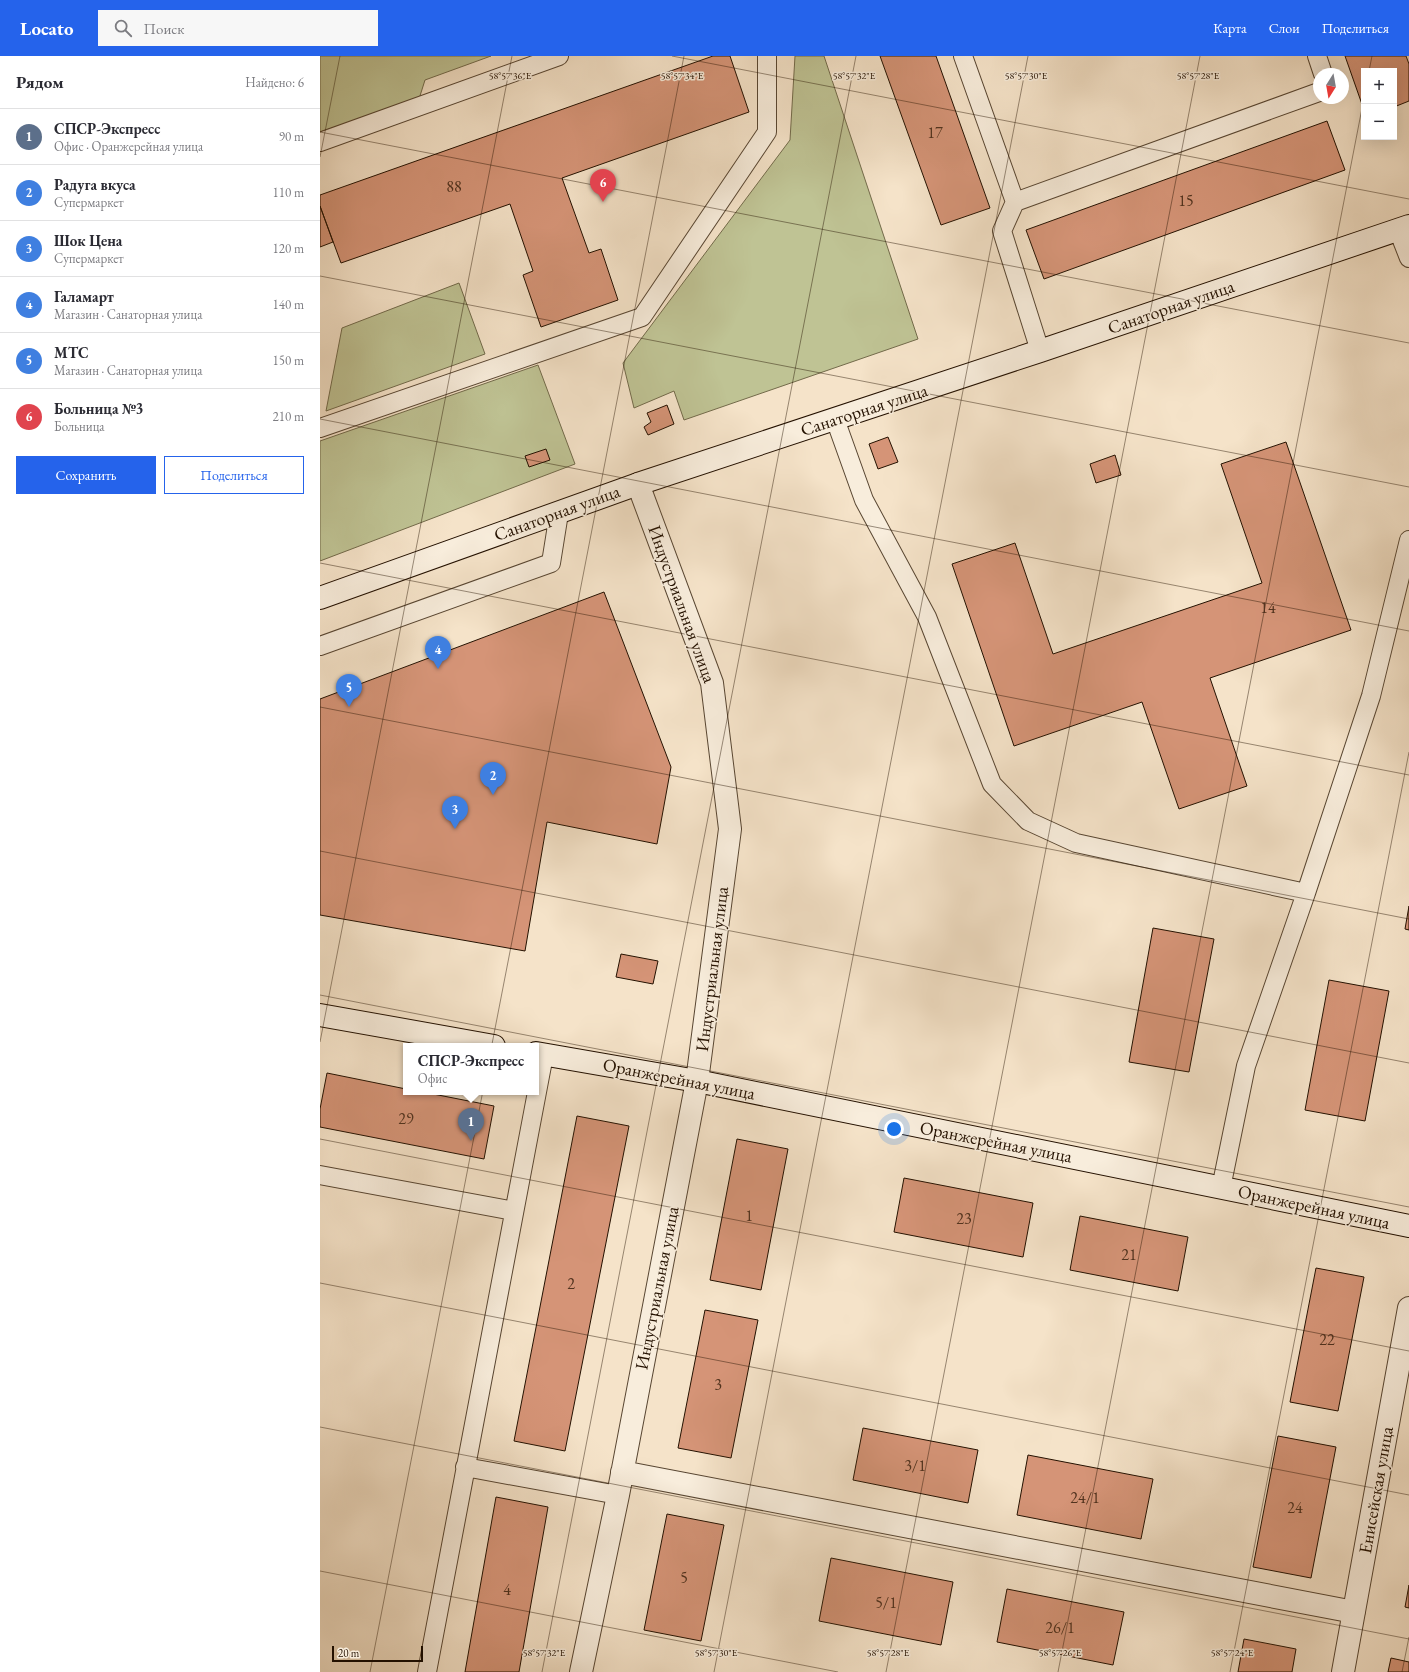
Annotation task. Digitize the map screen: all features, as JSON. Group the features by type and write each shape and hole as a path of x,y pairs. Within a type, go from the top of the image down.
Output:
{"street":[{"name":"Санаторная улица","path":"320,598 638,484 1040,352 1404,228"},
{"name":"Индустриальная улица","path":"581,1672 618,1495 697,1082 730,829 712,683 638,484"},
{"path":"320,1015 477,1043"},
{"name":"Оранжерейная улица","path":"540,1054 697,1082 1409,1226"},
{"name":"Енисейская улица","path":"1343,1672 1409,1308"},
{"path":"622,1472 1354,1612"}],"lane":[{"path":"320,142 558,56"},
{"path":"320,428 642,317 767,132 767,56"},
{"path":"963,56 1015,202 1002,231 1040,352"},
{"path":"1317,56 1321,68"},
{"path":"1015,202 1313,94"},
{"path":"1404,228 1409,258"},
{"path":"835,419 864,500 927,617 992,784 1028,821 1076,843 1306,893"},
{"path":"320,646 551,563 558,513"},
{"path":"1221,1188 1246,1066 1306,893 1370,696 1409,540"},
{"path":"426,1672 514,1211 533,1095"},
{"path":"320,1174 514,1211"},
{"path":"465,1467 618,1495"}],"green space":[{"path":"320,56 491,56 425,80 419,99 320,132"},
{"path":"795,56 824,56 918,339 684,420 674,391 634,408 623,363 790,140"},
{"path":"459,283 485,354 326,411 342,328"},
{"path":"538,365 575,464 320,561 320,441"}],"building":[{"path":"713,56 730,56 749,112 562,178 589,253 601,249 618,300 541,327 523,275 533,271 510,204 341,263 320,206 320,195"},
{"path":"880,56 936,56 990,208 941,225"},
{"path":"1345,56 1406,56 1409,64 1409,101 1397,106 1397,68 1361,68 1361,101"},
{"path":"1327,121 1345,170 1044,279 1026,230"},
{"path":"320,206 333,242 320,247"},
{"path":"667,405 674,424 648,435 644,427 651,422 647,413"},
{"path":"888,437 898,462 878,469 869,444"},
{"path":"1286,442 1351,630 1210,678 1247,786 1179,809 1142,702 1014,746 952,564 1015,543 1053,654 1262,583 1221,464"},
{"path":"546,449 550,460 529,467 525,456"},
{"path":"1115,455 1121,475 1096,483 1090,464"},
{"path":"604,592 671,767 657,844 547,822 525,951 320,915 320,699"},
{"path":"1409,906 1409,930 1405,929"},
{"path":"1153,928 1214,939 1189,1072 1129,1062"},
{"path":"621,954 658,961 653,984 616,977"},
{"path":"1329,980 1389,991 1365,1121 1305,1110"},
{"path":"327,1073 403,1088 403,1095 438,1095 494,1106 484,1159 320,1127 320,1109"},
{"path":"577,1116 629,1126 565,1451 514,1441"},
{"path":"737,1139 788,1149 761,1290 710,1280"},
{"path":"904,1178 1033,1203 1023,1257 894,1232"},
{"path":"1080,1216 1188,1237 1178,1291 1070,1270"},
{"path":"1316,1268 1364,1277 1338,1411 1290,1402"},
{"path":"705,1310 758,1320 731,1458 678,1448"},
{"path":"863,1428 978,1450 968,1503 853,1480"},
{"path":"1278,1436 1336,1447 1311,1578 1253,1567"},
{"path":"1028,1455 1153,1479 1141,1539 1017,1515"},
{"path":"496,1497 548,1507 519,1672 465,1672"},
{"path":"667,1514 724,1525 701,1641 644,1630"},
{"path":"831,1558 953,1582 941,1645 819,1621"},
{"path":"1409,1585 1409,1608 1405,1607"},
{"path":"1007,1589 1124,1612 1113,1665 997,1642"},
{"path":"1244,1639 1296,1649 1292,1672 1238,1672"},
{"path":"1391,1658 1409,1662 1409,1672 1388,1672"}],"place":[{"name":"Больница №3","path":"603,202"},
{"name":"Галамарт","path":"438,669"},
{"name":"МТС","path":"349,707"},
{"name":"Радуга вкуса","path":"493,795"},
{"name":"Шок Цена","path":"455,829"},
{"name":"СПСР-Экспресс","path":"471,1141"}]}
